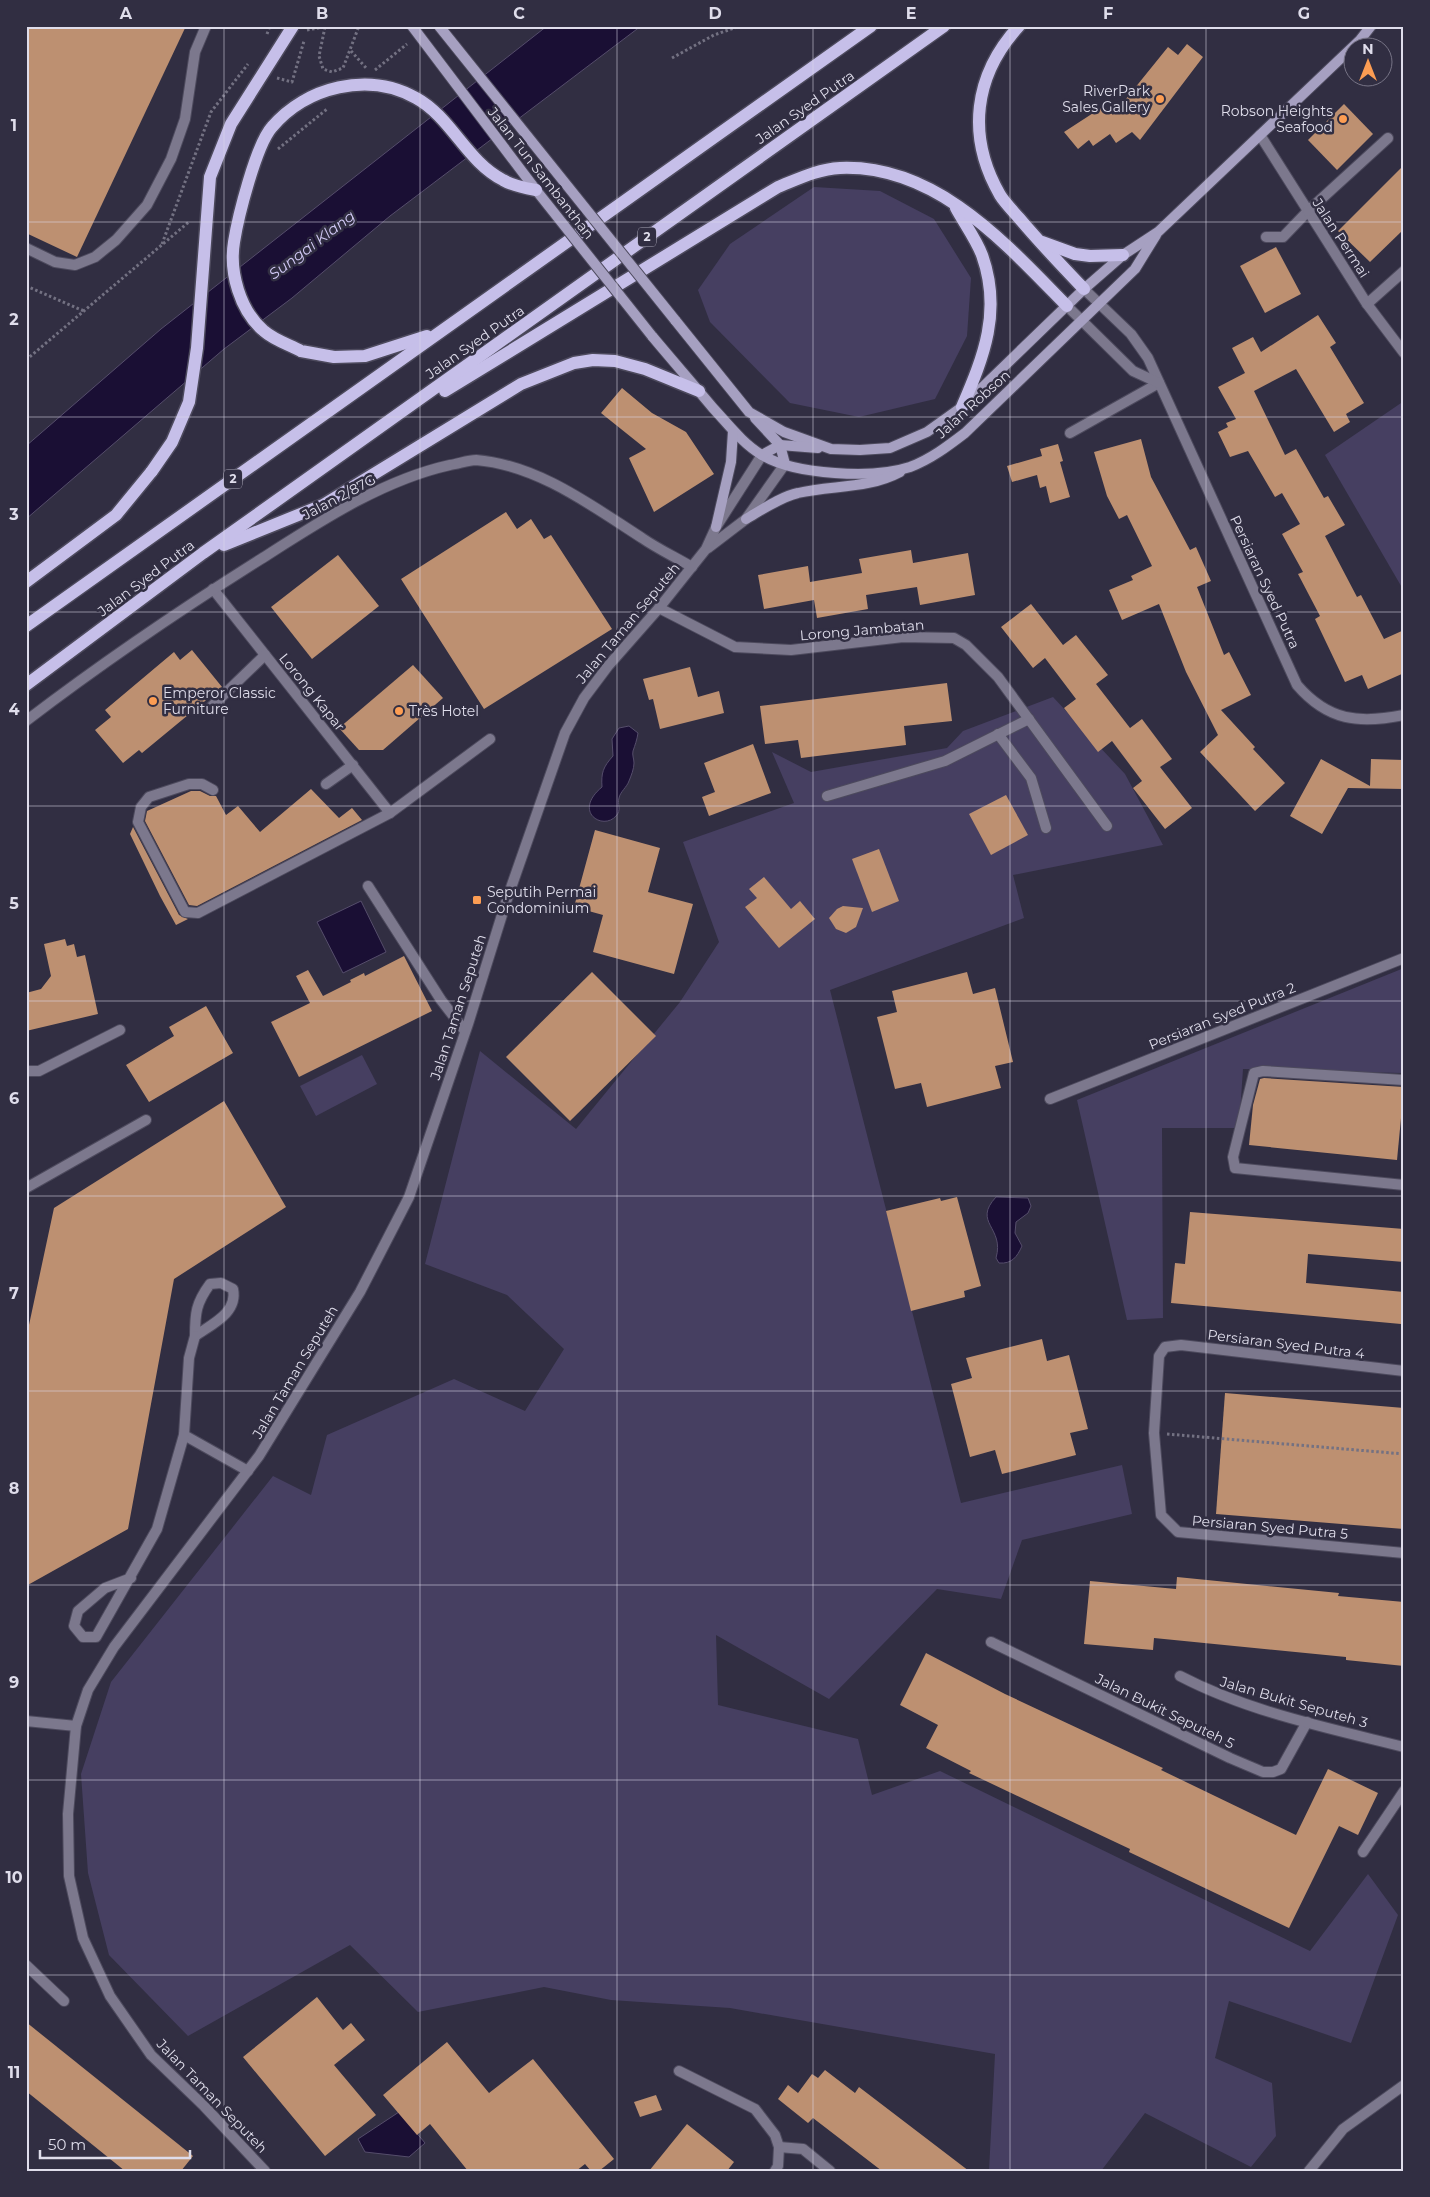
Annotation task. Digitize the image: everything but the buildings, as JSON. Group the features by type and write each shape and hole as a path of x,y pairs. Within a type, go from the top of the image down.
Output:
{"main road":[{"path":"26,582 116,515 152,471 172,442 189,402 197,348 210,177 230,124 293,26"},
{"name":"Jalan Tun Sambanthan","path":"412,26 536,190 652,336"},
{"name":"Jalan Tun Sambanthan","path":"439,26 675,320"},
{"name":"Jalan Syed Putra","path":"26,626 871,26"},
{"name":"Jalan Syed Putra","path":"26,685 203,554 944,26"},
{"path":"1019,26 1006,40 986,77 978,118 984,161 1001,196 1037,240 1084,289"},
{"name":"Jalan Robson","path":"675,320 749,412 784,432 831,449 890,448 927,432 962,407 1084,289 1123,255 1158,232 1360,40 1371,26"},
{"path":"440,332 364,356 334,357 301,351 264,332 246,309 235,281 233,244 244,196 262,145 271,128 290,111 314,94 347,84 384,86 416,98 441,118 487,168 502,180 536,190"},
{"path":"351,449 778,187 808,174 838,168 874,169 909,180 954,203 996,234 1067,306"},
{"path":"954,203 981,253 990,282 992,315 978,369 962,407"},
{"name":"Jalan Robson","path":"652,336 733,431 762,455 784,464 846,474 873,474 910,467 944,450 965,433 1100,305 1135,269 1158,232"},
{"path":"1037,240 1075,254 1090,256 1123,255"},
{"path":"203,554 323,504 521,384 574,363 593,360 615,361 645,369 699,391"},
{"path":"749,412 780,445 784,464"},
{"path":"716,527 731,462 733,431"},
{"path":"762,455 780,445 831,449"},
{"path":"746,519 795,493 856,486 884,480 910,467"}],"street":[{"path":"26,248 55,262 75,265 95,257 116,240 147,205 171,159 185,119 195,52 206,26"},
{"name":"Jalan Permai","path":"1260,135 1368,304 1404,353"},
{"path":"1266,237 1283,237 1308,211 1388,138"},
{"path":"1368,304 1404,271"},
{"name":"Persiaran Syed Putra","path":"1084,289 1131,334 1148,358 1297,685 1310,700 1342,717 1360,719 1404,715"},
{"path":"1067,306 1133,370 1159,383"},
{"path":"1070,433 1159,383"},
{"name":"Jalan Taman Seputeh","path":"706,550 716,527 762,455"},
{"name":"Jalan 2/87G","path":"26,721 88,673 213,589 307,530 374,493 426,470 475,460 521,469 600,509 643,539 692,567"},
{"name":"Jalan Taman Seputeh","path":"265,2171 204,2106 151,2055 110,1996 83,1938 69,1876 68,1814 76,1726 88,1690 114,1647 248,1471 288,1410 360,1292 409,1197 506,902 565,733 584,698 608,666 706,550 746,519 784,464"},
{"name":"Lorong Kapar","path":"213,589 390,814"},
{"name":"Lorong Jambatan","path":"658,608 735,647 791,650 903,638 954,638 966,645 998,677 1107,826"},
{"path":"209,709 265,655"},
{"path":"827,796 946,761 1029,718"},
{"path":"998,734 1031,778 1046,828"},
{"path":"213,790 202,784 189,784 149,797 141,807 138,822 185,912 198,913 390,814 490,739"},
{"path":"326,784 353,765"},
{"path":"368,886 441,1000 465,1031"},
{"name":"Persiaran Syed Putra 2","path":"1050,1099 1404,958"},
{"path":"26,1072 39,1070 120,1030"},
{"path":"1404,1080 1254,1072 1233,1157 1235,1168 1404,1185"},
{"path":"26,1188 146,1120"},
{"path":"131,1578 106,1588 78,1611 74,1626 83,1637 96,1637 131,1578 157,1529 184,1435 189,1358 195,1336 195,1318 199,1299 210,1284 221,1283 233,1288 235,1298 231,1309 195,1336"},
{"name":"Persiaran Syed Putra 4","path":"1165,1347 1181,1345 1404,1371"},
{"name":"Persiaran Syed Putra 5","path":"1165,1347 1159,1356 1154,1433 1161,1516 1178,1532 1404,1553"},
{"path":"184,1435 248,1471"},
{"name":"Jalan Bukit Seputeh 5","path":"991,1642 1230,1758 1263,1772 1273,1772 1281,1768 1307,1722"},
{"name":"Jalan Bukit Seputeh 3","path":"1180,1676 1212,1692 1307,1722 1404,1747"},
{"path":"26,1721 76,1726"},
{"path":"1364,1852 1404,1791"},
{"path":"26,1965 64,2001"},
{"path":"680,2071 755,2109 774,2135 778,2147 778,2166 775,2171"},
{"path":"1309,2171 1342,2130 1404,2085"},
{"path":"778,2147 804,2149 830,2171"}],"path":[{"path":"275,77 292,82 308,29 329,26"},
{"path":"325,27 319,56 323,69 332,72 343,68 360,26"},
{"path":"672,58 714,35 740,26"},
{"path":"351,51 370,74"},
{"path":"26,286 84,311"},
{"path":"1154,1433 1404,1454"}],"shaded area":[{"path":"814,187 880,191 934,219 971,278 967,336 935,399 859,417 790,403 710,322 698,290 730,244"},
{"path":"1404,401 1404,591 1325,455"},
{"path":"1053,697 1125,774 1163,845 1013,875 1024,918 830,990 961,1503 1122,1465 1132,1514 1022,1540 1001,1599 937,1589 829,1699 716,1635 718,1705 858,1739 872,1795 940,1771 1310,1951 1368,1874 1398,1915 1351,2043 1229,2001 1215,2058 1272,2083 1276,2136 1251,2167 1145,2113 1101,2171 989,2171 995,2054 730,2008 611,2000 544,1987 418,2012 350,1945 188,2036 109,1955 88,1873 81,1774 111,1682 273,1476 311,1495 327,1435 454,1379 525,1411 564,1349 507,1295 425,1264 480,1051 576,1129 680,1002 719,942 683,842 794,803 772,752 811,772 947,748 963,731"},
{"path":"1404,968 1404,1076 1402,1073 1243,1069 1239,1128 1162,1128 1163,1318 1127,1320 1077,1100"},
{"path":"362,1055 377,1084 316,1116 300,1086"}],"water":[{"name":"Sungai Klang","path":"547,26 641,26 390,216 292,298 224,349 26,519 26,446 161,329"},
{"path":"629,726 638,733 633,753 634,763 632,772 620,796 618,814 610,820 598,820 590,811 590,804 593,796 602,787 603,770 613,756 612,739 619,728"},
{"path":"361,901 386,952 343,973 317,922"},
{"path":"996,1197 1028,1198 1031,1206 1028,1213 1016,1222 1015,1233 1022,1246 1014,1259 1004,1263 999,1263 996,1258 998,1248 987,1213 989,1206"},
{"path":"399,2112 425,2143 409,2157 365,2152 358,2139"}],"place":[{"name":"RiverPark Sales Gallery","path":"1160,99"},
{"name":"Robson Heights Seafood","path":"1343,119"},
{"name":"Emperor Classic Furniture","path":"153,701"},
{"name":"Très Hotel","path":"399,711"},
{"name":"Seputih Permai Condominium","path":"477,900"}]}
